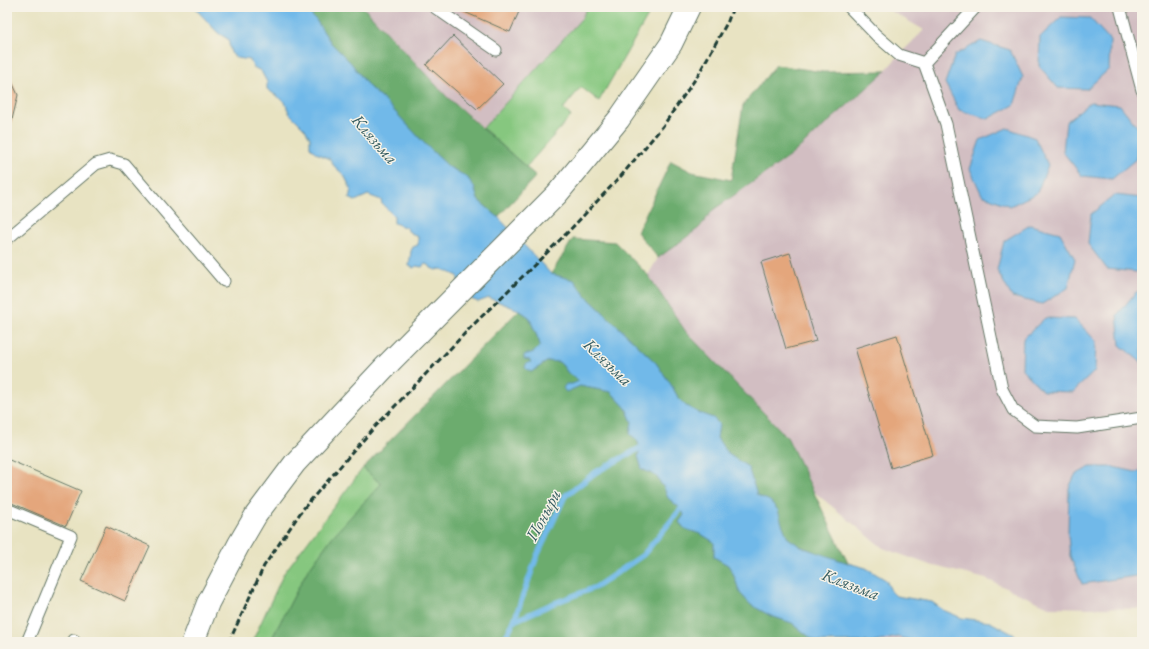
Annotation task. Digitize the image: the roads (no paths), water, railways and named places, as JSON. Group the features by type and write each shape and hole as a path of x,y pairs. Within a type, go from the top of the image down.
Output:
{"street":[{"path":"193,642 208,603 239,544 256,515 295,463 384,368 557,194 619,119 671,44 689,7"}],"lane":[{"path":"434,7 496,50"},
{"path":"849,7 876,35 899,54 924,63"},
{"path":"924,63 976,7"},
{"path":"1120,7 1142,90"},
{"path":"924,63 946,124 1002,389 1013,410 1035,426 1077,428 1142,418"},
{"path":"7,239 96,164 110,160 124,164 224,281"},
{"path":"7,509 71,536 26,642"}],"water":[{"name":"Клязьма","path":"194,7 301,7 305,9 316,20 331,43 351,63 369,87 386,102 425,144 449,167 467,177 474,187 478,200 498,217 551,274 574,280 585,295 656,363 679,399 686,406 713,418 719,424 717,438 728,454 748,467 757,495 770,501 778,510 788,538 801,547 866,568 886,580 891,591 896,596 932,602 943,610 962,618 990,622 1024,640 1031,642 919,642 897,637 876,642 818,642 792,623 771,616 751,605 740,593 733,573 728,565 714,557 714,542 701,534 685,529 679,522 684,515 681,509 668,498 664,488 656,476 642,469 638,456 640,448 637,440 630,434 632,422 626,408 611,392 580,386 566,392 563,388 566,384 572,384 579,381 568,373 559,362 548,361 531,372 525,368 526,364 531,362 530,360 524,359 524,355 534,352 540,346 529,317 519,310 489,298 478,302 471,299 474,287 458,281 458,276 442,269 436,270 425,264 422,267 416,266 414,268 409,266 411,251 413,247 418,245 418,237 408,231 407,228 394,223 394,216 382,204 381,200 368,195 355,201 349,198 351,189 344,175 334,166 330,159 316,153 310,147 310,138 305,129 289,113 285,102 267,89 267,82 261,71 253,67 250,60 237,58 231,53 228,39 218,33"},
{"path":"1061,17 1090,18 1110,40 1109,69 1087,89 1058,88 1039,66 1040,37"},
{"path":"981,41 1010,50 1023,77 1014,105 988,119 959,110 945,83 955,55"},
{"path":"1090,102 1120,105 1139,129 1136,159 1112,179 1082,176 1063,152 1066,122"},
{"path":"1007,128 1035,138 1048,165 1037,193 1010,206 982,195 970,169 980,140"},
{"path":"1115,195 1142,198 1142,268 1137,272 1107,269 1088,244 1091,214"},
{"path":"1030,225 1060,233 1075,259 1068,288 1042,304 1012,297 997,270 1004,241"},
{"path":"1142,291 1142,363 1120,345 1117,315 1136,292"},
{"path":"1045,318 1075,319 1096,341 1095,371 1073,392 1043,391 1022,369 1023,339"},
{"path":"1090,467 1113,467 1136,472 1142,470 1142,575 1082,584 1070,556 1068,535 1069,488 1075,475"}],"waterway":[{"name":"Поныри","path":"514,621 537,556 565,496 596,472 646,444"},
{"name":"Поныри","path":"503,642 514,621 596,587 643,555 685,504"}],"railway":[{"path":"229,642 264,566 303,509 372,430 471,327 567,233 621,176 663,126 698,75 728,21 733,7"}]}
